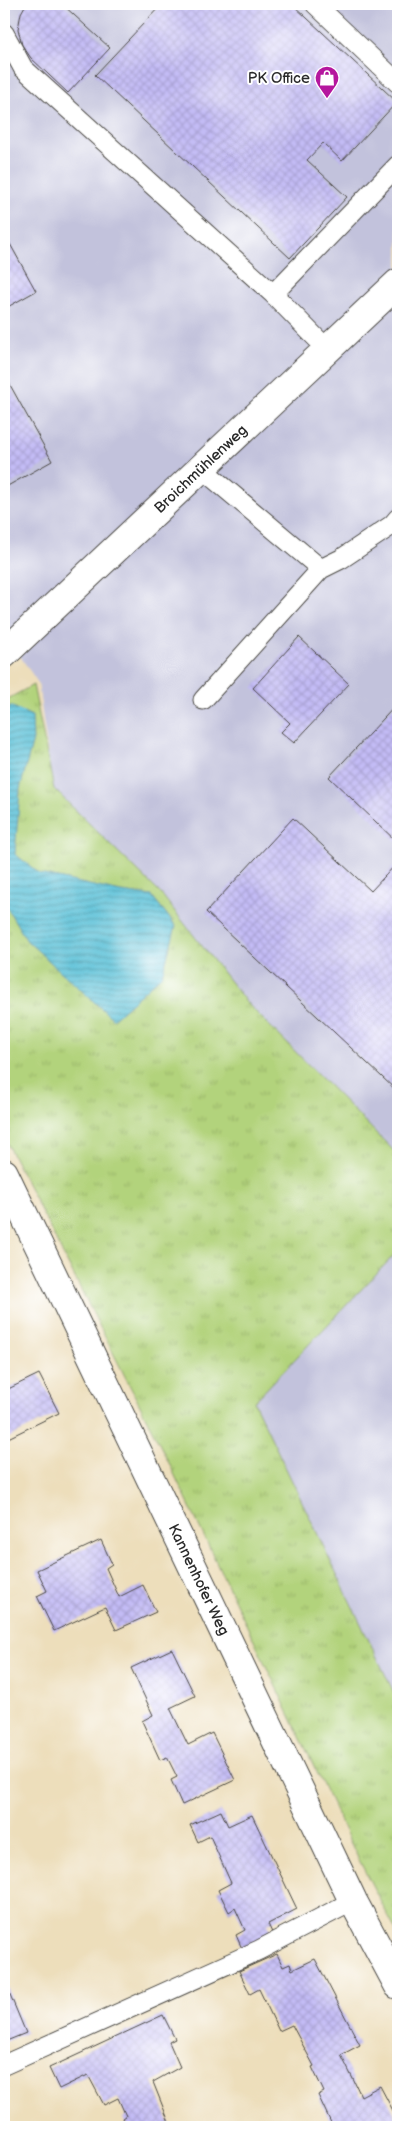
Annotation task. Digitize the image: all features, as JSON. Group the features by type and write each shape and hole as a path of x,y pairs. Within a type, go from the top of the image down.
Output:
{"street":[{"name":"Broichmühlenweg","path":"4,654 398,284"},
{"name":"Kannenhofer Weg","path":"4,1173 353,1901 398,1985"}],"lane":[{"path":"315,4 398,83"},
{"path":"4,33 23,68 274,294 328,350"},
{"path":"274,294 398,165"},
{"path":"201,468 321,569"},
{"path":"203,700 321,569 396,525"},
{"path":"4,2065 259,1950 353,1901"}],"shaded area":[{"path":"4,4 398,4 398,1155 247,1003 162,895 53,789 38,683 4,632"},
{"path":"398,1251 398,1701 254,1402"}],"green space":[{"path":"33,685 54,789 162,895 247,1003 398,1155 398,1251 254,1402 398,1701 398,1935 357,1856 167,1459 4,1138 4,701"}],"water":[{"path":"11,706 32,716 33,740 20,789 15,854 40,874 121,892 152,896 176,926 162,975 113,1019 27,941 4,903 4,714"}],"building":[{"path":"26,4 62,4 110,48 68,93 31,58 22,45 18,29 21,13"},
{"path":"162,4 292,4 397,102 342,161 323,143 307,160 347,197 290,258 95,75"},
{"path":"4,233 36,291 4,309"},
{"path":"4,374 52,461 4,488"},
{"path":"299,637 349,684 294,743 281,732 290,723 253,688"},
{"path":"398,703 398,843 329,777"},
{"path":"293,818 371,891 398,862 398,1092 206,912"},
{"path":"39,1374 59,1413 4,1440 4,1391"},
{"path":"101,1540 112,1564 106,1568 119,1597 143,1585 156,1612 116,1630 105,1607 54,1631 37,1596 47,1591 37,1570"},
{"path":"172,1649 195,1696 170,1708 188,1745 212,1733 235,1780 182,1805 171,1780 177,1777 167,1757 160,1760 142,1721 153,1715 131,1668"},
{"path":"221,1811 228,1826 252,1815 297,1909 268,1924 274,1937 243,1951 236,1935 245,1930 235,1908 229,1912 218,1890 231,1883 210,1836 198,1842 190,1825"},
{"path":"277,1954 283,1967 290,1964 292,1970 315,1959 360,2045 341,2055 361,2096 380,2086 398,2120 398,2127 333,2127 318,2095 324,2092 312,2067 314,2066 292,2025 279,2031 259,1989 250,1994 239,1971"},
{"path":"4,1980 26,2033 4,2042"},
{"path":"163,2015 175,2039 169,2042 180,2067 153,2082 171,2127 127,2127 123,2118 126,2116 118,2098 104,2105 88,2075 59,2089 49,2068"}],"place":[{"name":"PK Office","path":"327,99"}]}
